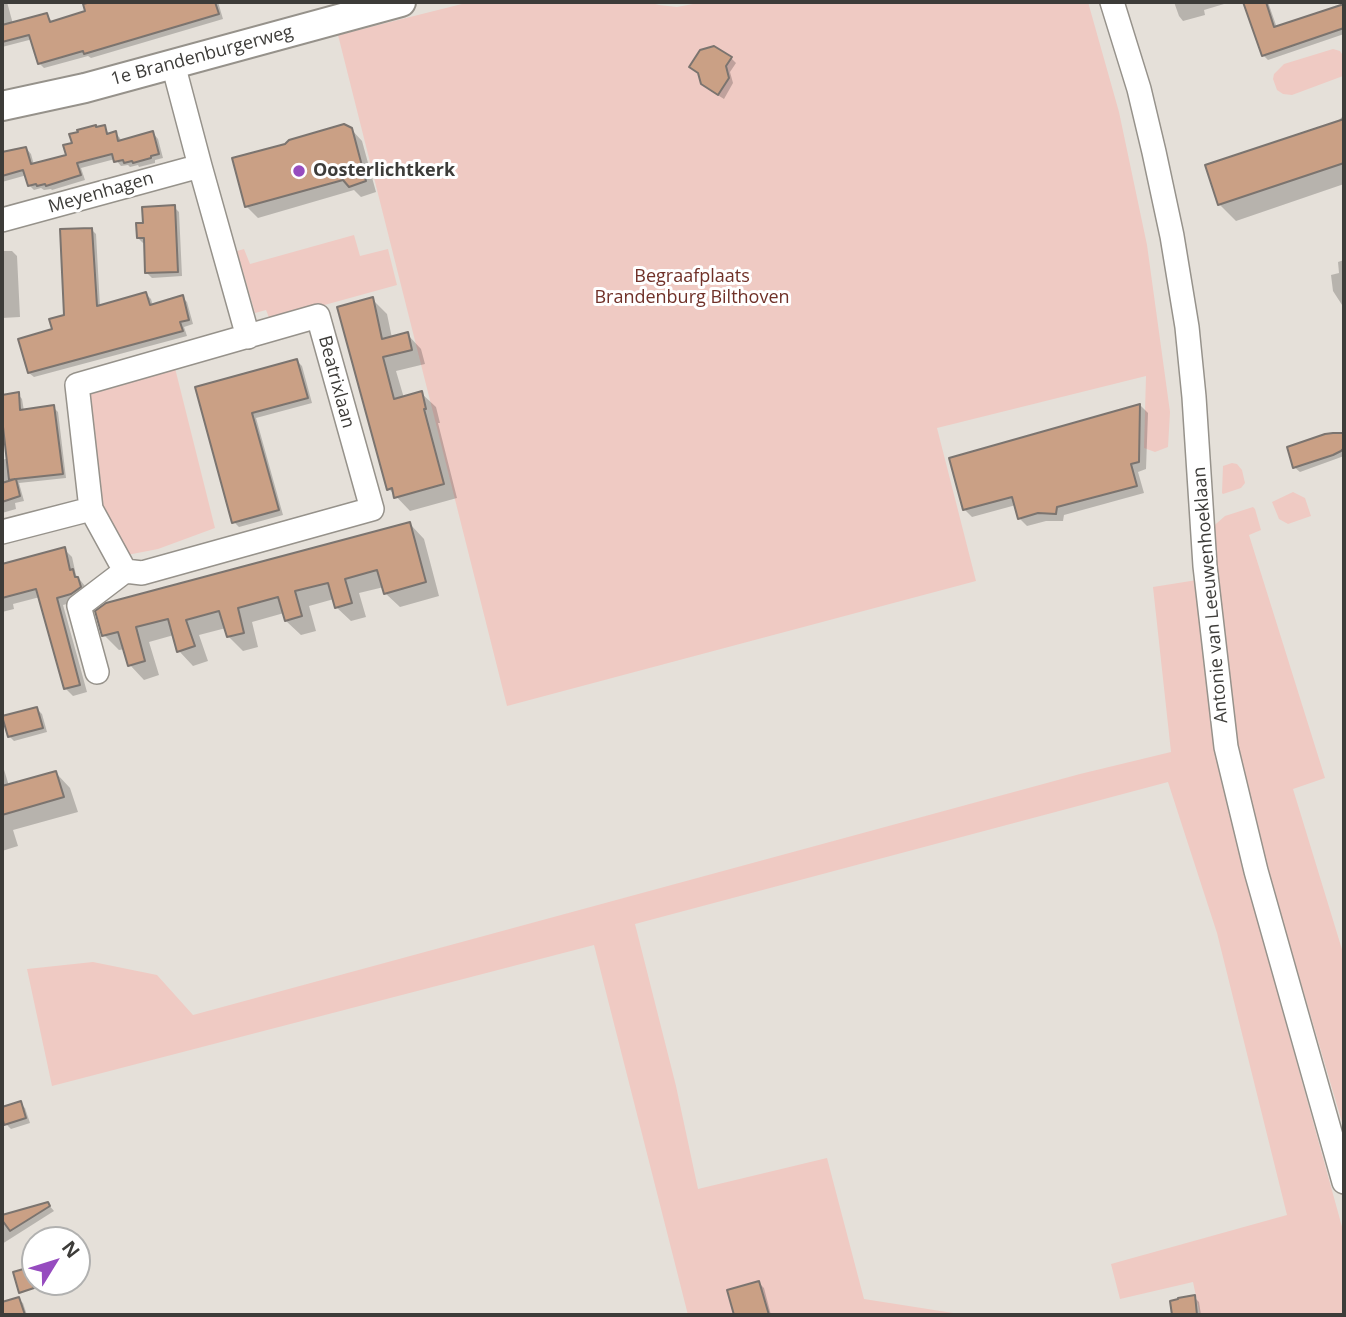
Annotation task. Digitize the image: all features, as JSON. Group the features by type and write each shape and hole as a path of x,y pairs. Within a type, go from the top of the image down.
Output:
{"street":[{"name":"1e Brandenburgerweg","path":"2,106 85,88 173,64 362,7 401,2"},
{"name":"Antonie van Leeuwenhoeklaan","path":"1112,2 1139,89 1154,152 1172,236 1187,327 1205,566 1226,747 1256,871 1344,1182"},
{"path":"173,64 247,337"},
{"name":"Meyenhagen","path":"2,220 200,166"},
{"name":"Beatrixlaan","path":"318,316 372,509 142,573 125,571 91,509 77,385 318,316"},
{"path":"2,532 91,509"},
{"path":"97,672 79,606 125,571"}],"green space":[{"name":"Begraafplaats Brandenburg Bilthoven","path":"470,2 648,2 677,7 704,2 1088,2 1119,112 1147,245 1170,412 1168,447 1155,452 1144,448 1146,376 937,428 976,581 507,706 338,35"},
{"path":"1333,49 1340,51 1344,57 1343,76 1292,95 1277,90 1274,74 1284,64"},
{"path":"354,235 360,256 388,249 397,285 270,320 266,310 255,313 237,251 244,249 250,264"},
{"path":"174,364 215,528 158,549 127,555 93,504 81,391"},
{"path":"1232,463 1242,470 1245,483 1241,488 1223,494 1223,466"},
{"path":"1293,492 1305,498 1311,516 1288,524 1279,519 1272,502"},
{"path":"1253,507 1261,530 1249,535 1325,778 1293,789 1344,956 1344,1129 1245,793 1223,659 1209,530 1225,516"},
{"path":"1197,580 1219,764 1228,808 1344,1234 1344,1315 1200,1315 1193,1282 1120,1299 1111,1264 1287,1215 1217,933 1168,782 635,924 676,1086 698,1189 827,1158 864,1299 966,1315 688,1315 594,945 52,1086 27,969 93,962 157,975 193,1015 1080,774 1171,752 1153,587"}],"building":[{"path":"215,2 219,14 84,54 83,51 38,64 29,35 2,42 2,25 47,13 50,22 85,11 83,4"},
{"path":"1243,2 1266,2 1274,27 1344,4 1344,28 1262,56"},
{"path":"714,46 732,57 726,66 729,78 718,95 701,84 698,73 689,67 700,50"},
{"path":"1344,119 1344,163 1218,205 1205,165"},
{"name":"Oosterlichtkerk","path":"344,124 352,128 366,181 349,187 343,180 245,207 232,158"},
{"path":"96,125 105,125 107,134 116,131 118,141 153,131 159,154 133,163 124,163 123,160 114,162 112,154 77,163 81,175 46,186 28,186 23,170 2,176 2,152 26,147 31,164 66,155 63,145 72,143 69,134"},
{"path":"175,205 178,272 145,273 144,238 137,238 136,223 143,223 142,207"},
{"path":"92,228 97,306 146,292 150,305 183,295 189,320 180,322 183,331 28,373 18,339 52,329 49,319 64,315 60,229"},
{"path":"373,297 382,339 408,332 412,350 383,357 394,399 422,391 424,409 444,484 394,498 392,488 387,490 337,307"},
{"path":"297,359 308,398 252,413 279,510 232,523 195,387"},
{"path":"19,392 20,410 54,405 63,474 16,479 20,496 2,502 2,483 15,479 9,480 2,395"},
{"path":"1140,404 1139,462 1131,464 1137,486 1057,507 1056,514 1038,513 1018,519 1012,497 963,510 949,458"},
{"path":"1333,433 1344,433 1344,448 1341,451 1293,468 1287,447"},
{"path":"410,522 426,582 384,594 377,570 345,579 352,603 335,608 328,583 295,591 302,616 285,621 278,597 238,608 244,633 227,637 219,611 186,620 195,646 177,652 168,619 136,627 145,661 128,666 118,632 102,636 95,611 106,603"},
{"path":"65,547 70,570 73,569 81,587 71,594 57,598 80,685 64,689 36,589 2,598 2,564"},
{"path":"37,707 43,728 8,737 2,716"},
{"path":"56,771 64,797 2,815 2,786"},
{"path":"21,1101 26,1118 4,1125 2,1107"},
{"path":"48,1202 50,1206 10,1231 2,1220 2,1215"},
{"path":"21,1270 21,1292 19,1293 13,1272"},
{"path":"759,1281 769,1315 734,1315 727,1290"},
{"path":"1195,1295 1197,1315 1172,1315 1170,1301"},
{"path":"19,1297 25,1315 2,1315 2,1302"}],"place":[{"name":"Oosterlichtkerk","path":"299,171"}]}
